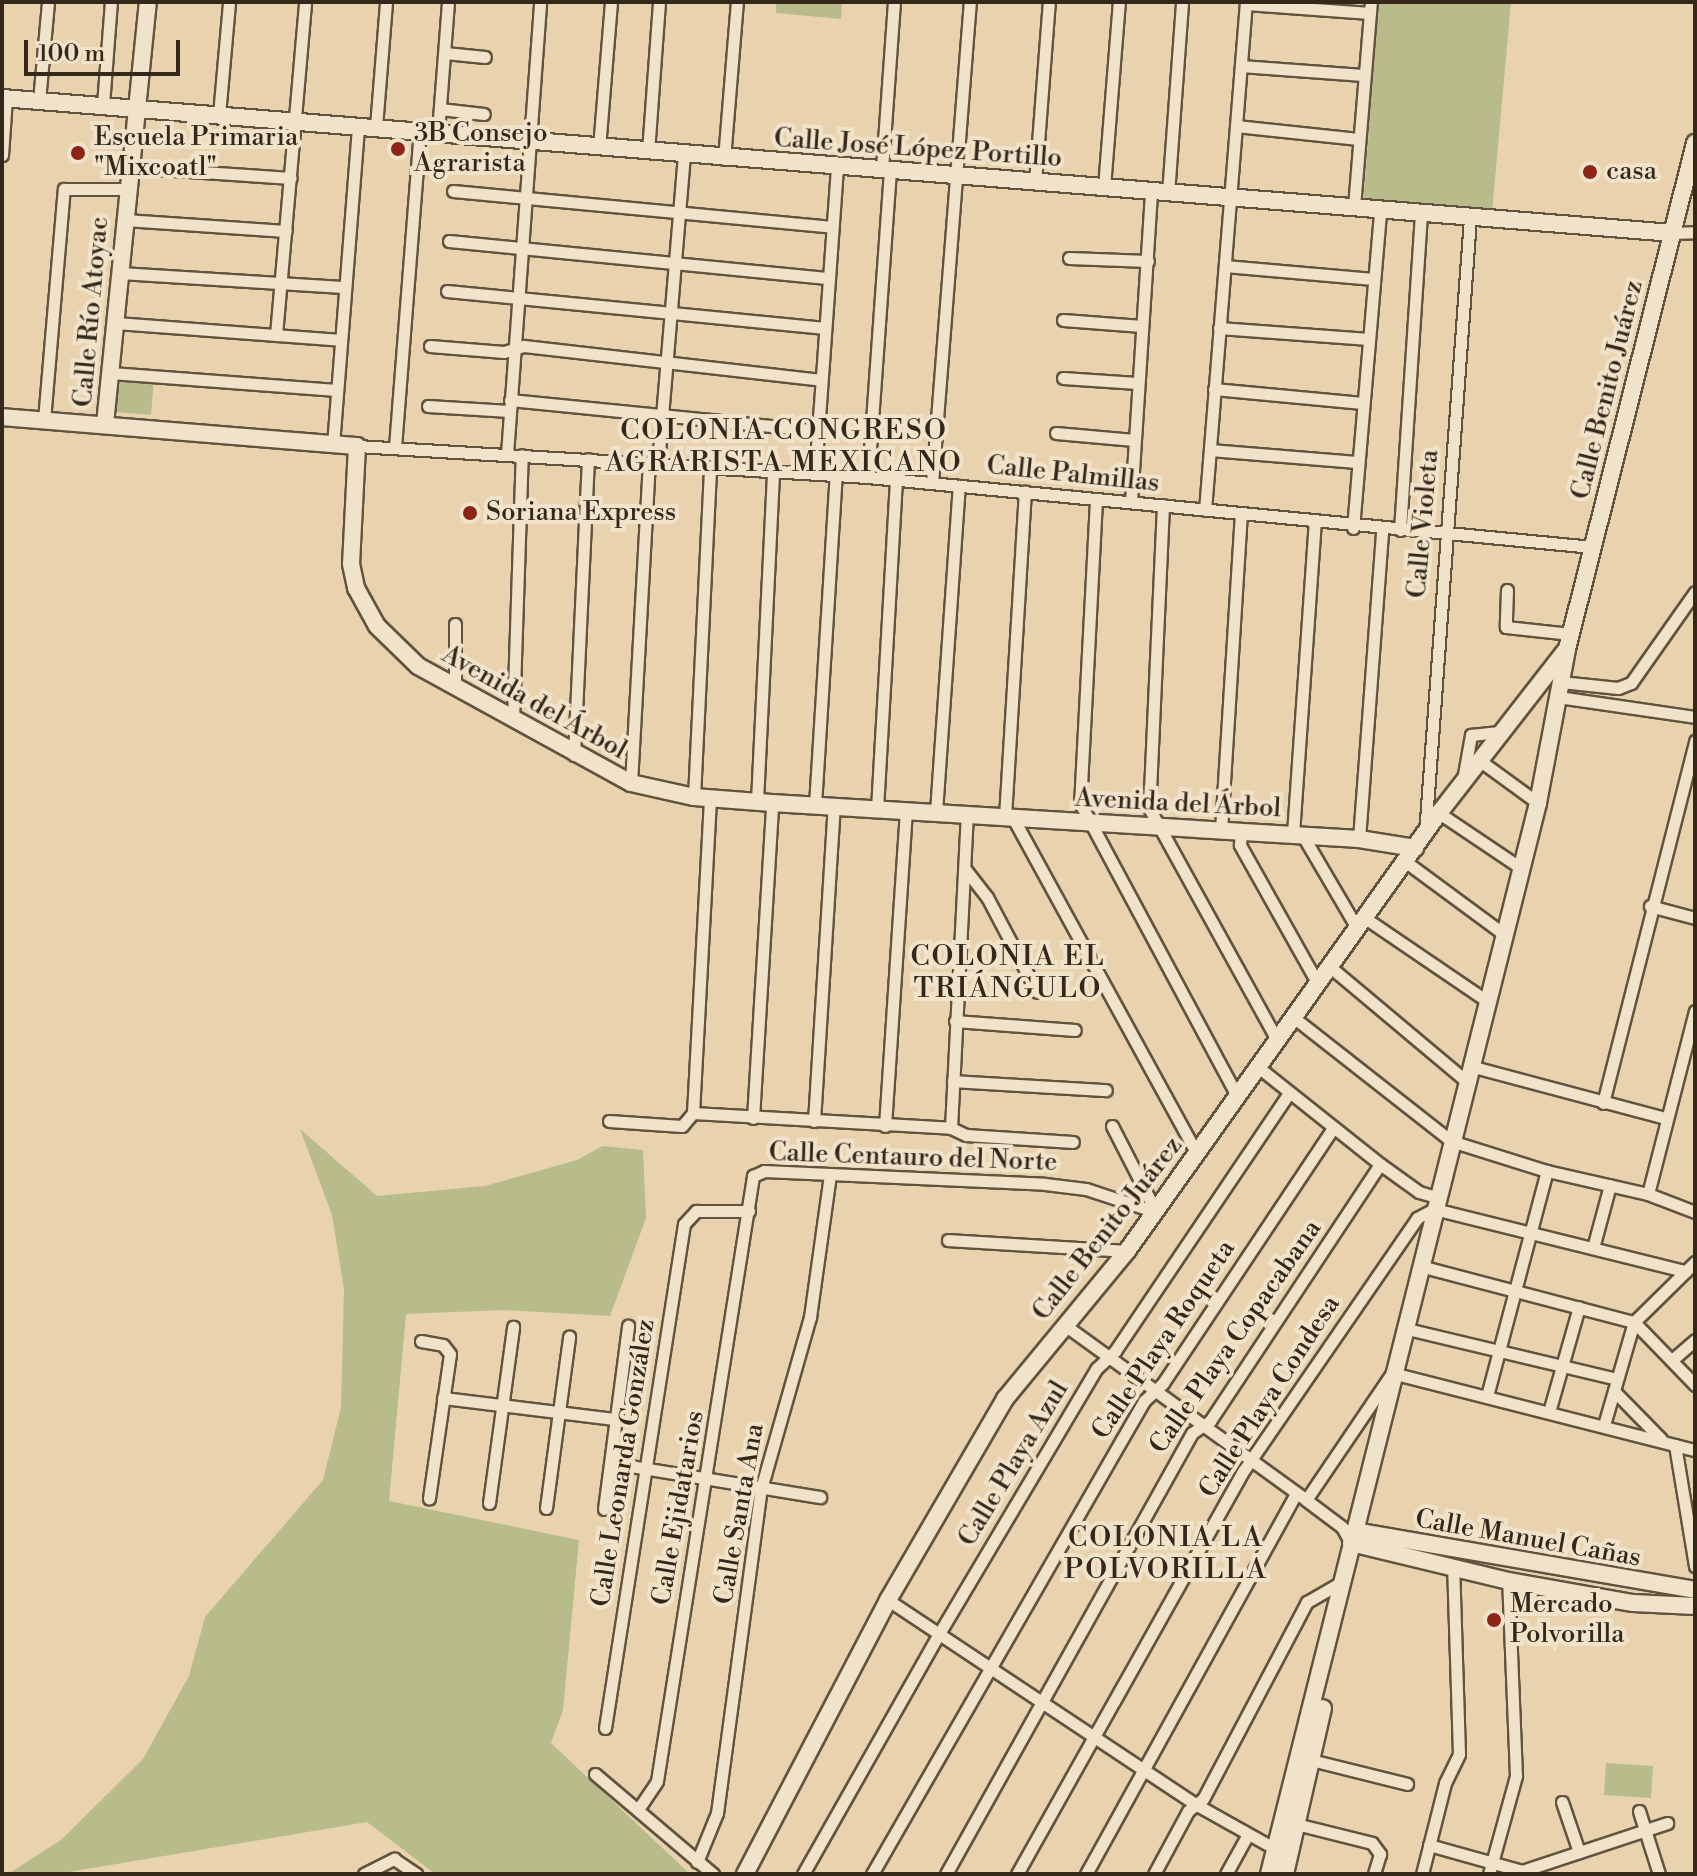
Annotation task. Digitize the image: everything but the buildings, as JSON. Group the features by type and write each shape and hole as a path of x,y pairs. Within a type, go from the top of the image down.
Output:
{"street":[{"path":"39,101 48,2"},
{"path":"103,105 111,2"},
{"name":"Calle Río Atoyac","path":"105,424 148,2"},
{"path":"219,115 229,2"},
{"path":"276,335 305,2"},
{"path":"376,127 386,2"},
{"path":"438,132 448,2"},
{"path":"507,454 519,247 540,2"},
{"path":"599,148 611,2"},
{"path":"648,152 659,2"},
{"path":"724,159 737,2"},
{"path":"868,477 894,2"},
{"path":"932,483 970,2"},
{"path":"1035,182 1049,2"},
{"path":"1104,187 1119,2"},
{"path":"1131,502 1148,261 1160,193 1182,2"},
{"path":"1205,510 1246,3 1370,8 1354,207"},
{"path":"445,53 485,57"},
{"path":"1241,66 1363,75"},
{"path":"2,155 4,98"},
{"name":"Calle José López Portillo","path":"4,98 438,132 724,159 1470,218 1671,233 1695,232"},
{"path":"440,109 484,114"},
{"path":"333,445 358,126"},
{"path":"1236,126 1358,139"},
{"path":"395,447 420,131"},
{"name":"Calle Benito Juárez","path":"1354,1533 1403,1328 1538,803 1569,642 1695,143"},
{"path":"631,783 654,464 667,365 684,155"},
{"path":"815,474 837,166"},
{"path":"130,167 291,178"},
{"path":"44,420 64,189 127,189"},
{"path":"453,191 832,227"},
{"path":"1353,528 1380,210"},
{"path":"1400,530 1421,213"},
{"name":"Calle Violeta","path":"1425,834 1444,535 1470,218"},
{"path":"125,220 286,231"},
{"path":"449,241 829,278"},
{"path":"1069,258 1148,261"},
{"path":"1225,266 1373,279"},
{"path":"120,273 343,287"},
{"path":"447,291 825,328"},
{"path":"1063,320 1142,326"},
{"path":"116,323 340,340"},
{"path":"1219,328 1369,339"},
{"path":"430,346 514,349 821,380"},
{"path":"111,373 336,390"},
{"path":"1063,378 1137,383"},
{"path":"1214,389 1362,403"},
{"path":"428,406 510,406 662,414 818,431"},
{"path":"2,417 357,446"},
{"path":"1056,433 1134,440"},
{"name":"Calle Palmillas","path":"357,446 868,477 1163,505 1353,528 1592,547"},
{"name":"Avenida del Árbol","path":"357,446 351,519 356,588 377,626 395,645 455,688 574,755 631,783 702,797 764,802 1359,839 1410,855"},
{"path":"1210,450 1357,462"},
{"path":"513,720 522,455"},
{"path":"574,755 588,459"},
{"path":"609,1121 682,1126 693,1113 710,468"},
{"path":"753,1118 773,472"},
{"path":"815,805 836,475"},
{"path":"877,809 896,480"},
{"path":"936,812 959,486"},
{"path":"1025,492 1009,818 1197,1154"},
{"path":"1096,500 1080,803 1086,822 1237,1096"},
{"path":"1163,505 1149,808 1156,827 1277,1040"},
{"path":"1221,830 1241,516"},
{"path":"1315,523 1298,835 1361,923 1487,1001"},
{"path":"1359,839 1382,530"},
{"path":"1507,590 1506,627 1569,642"},
{"path":"1560,689 1618,688 1631,683 1695,592"},
{"path":"455,624 455,688"},
{"name":"Calle Benito Juárez","path":"745,1874 888,1600 1005,1399 1127,1251 1439,813 1569,642"},
{"path":"1560,689 1695,717"},
{"path":"1462,784 1471,735 1499,732"},
{"path":"1603,1103 1650,906 1695,741"},
{"path":"1479,760 1538,803"},
{"path":"814,1121 834,807"},
{"path":"885,1126 906,811"},
{"path":"1439,813 1521,868"},
{"path":"951,1128 967,816"},
{"path":"1241,831 1240,845 1317,982"},
{"path":"1410,855 1505,935"},
{"path":"965,869 987,897 1037,992"},
{"path":"1650,906 1695,918"},
{"path":"1329,966 1468,1074 1665,1118"},
{"path":"1648,1194 1665,1118 1692,1031 1695,1011"},
{"path":"1293,1017 1451,1141 1547,1171 1648,1194 1695,1212"},
{"path":"955,1021 1075,1030"},
{"path":"1258,1067 1333,1128 1435,1203 1531,1232 1685,1271"},
{"path":"953,1081 1106,1090"},
{"name":"Calle Playa Azul","path":"803,1874 940,1632 1107,1359 1289,1093"},
{"path":"693,1113 951,1128 966,1135 1073,1142"},
{"path":"1112,1126 1156,1212"},
{"name":"Calle Playa Roqueta","path":"872,1874 1152,1391 1163,1383 1333,1128"},
{"name":"Calle Playa Copacabana","path":"946,1874 1192,1433 1210,1421 1380,1164"},
{"name":"Calle Centauro del Norte","path":"749,1211 757,1171 1045,1184 1086,1189 1156,1212"},
{"path":"1487,1396 1547,1171"},
{"name":"Calle Santa Ana","path":"697,1862 717,1813 761,1489 810,1317 830,1175"},
{"path":"1593,1248 1610,1185"},
{"name":"Calle Playa Condesa","path":"1017,1874 1250,1462 1408,1228 1435,1203"},
{"name":"Calle Leonarda González","path":"605,1728 684,1224 696,1211 749,1211"},
{"name":"Calle Ejidatarios","path":"639,1808 657,1781 749,1211"},
{"path":"948,1240 1127,1251"},
{"path":"1604,1425 1634,1322 1695,1262"},
{"path":"1420,1266 1634,1322 1695,1385"},
{"path":"1549,1412 1579,1307"},
{"path":"604,1509 628,1326"},
{"path":"1066,1326 1250,1462 1354,1533"},
{"path":"489,1503 500,1404 513,1327"},
{"path":"1403,1328 1562,1366 1616,1385 1661,1439"},
{"path":"546,1508 569,1337"},
{"path":"1672,1360 1695,1340"},
{"path":"421,1341 448,1349 429,1498"},
{"path":"1086,1874 1301,1497 1392,1373 1695,1450"},
{"path":"443,1398 615,1419"},
{"path":"1675,1445 1695,1566"},
{"path":"612,1463 820,1497"},
{"path":"1332,1644 1341,1582 1354,1533"},
{"path":"1285,1874 1282,1852 1332,1644 1354,1533"},
{"name":"Calle Manuel Cañas","path":"1354,1533 1453,1567 1508,1581 1633,1603 1695,1606"},
{"name":"Calle Manuel Cañas","path":"1354,1533 1695,1590"},
{"path":"1422,1874 1459,1754 1453,1567"},
{"path":"1490,1869 1516,1776 1508,1581"},
{"path":"1154,1874 1195,1804 1203,1799 1307,1602 1341,1582"},
{"path":"888,1600 1195,1804 1247,1836 1282,1852"},
{"path":"1269,1874 1296,1824 1311,1760 1310,1737"},
{"path":"1311,1760 1407,1784"},
{"path":"595,1774 639,1808 713,1874"},
{"path":"1562,1802 1579,1852"},
{"path":"1639,1811 1659,1874"},
{"path":"1429,1845 1490,1869 1522,1871 1667,1823"},
{"path":"1296,1824 1372,1843 1380,1854 1374,1874"},
{"path":"1226,1874 1247,1836"},
{"path":"364,1874 394,1859 416,1874"}],"green space":[{"path":"776,2 842,2 841,19 776,13"},
{"path":"1379,2 1511,2 1492,212 1363,206"},
{"path":"121,376 154,378 151,415 116,412"},
{"path":"300,1129 377,1196 485,1186 577,1160 603,1146 643,1150 646,1218 610,1316 504,1310 406,1314 389,1501 579,1540 563,1710 551,1743 690,1874 435,1874 367,1822 57,1874 8,1874 61,1840 143,1759 189,1676 205,1617 323,1480 341,1407 344,1289 332,1215"},
{"path":"1606,1763 1653,1766 1651,1798 1604,1795"}],"place":[{"name":"3B Consejo Agrarista","path":"398,149"},
{"name":"Escuela Primaria \"Mixcoatl\"","path":"78,153"},
{"name":"casa","path":"1590,172"},
{"name":"Soriana Express","path":"470,513"},
{"name":"Mercado Polvorilla","path":"1494,1620"}],"district":[{"name":"COLONIA CONGRESO AGRARISTA MEXICANO","path":"784,447"},
{"name":"COLONIA EL TRIÁNGULO","path":"1008,973"},
{"name":"COLONIA LA POLVORILLA","path":"1166,1554"}]}
